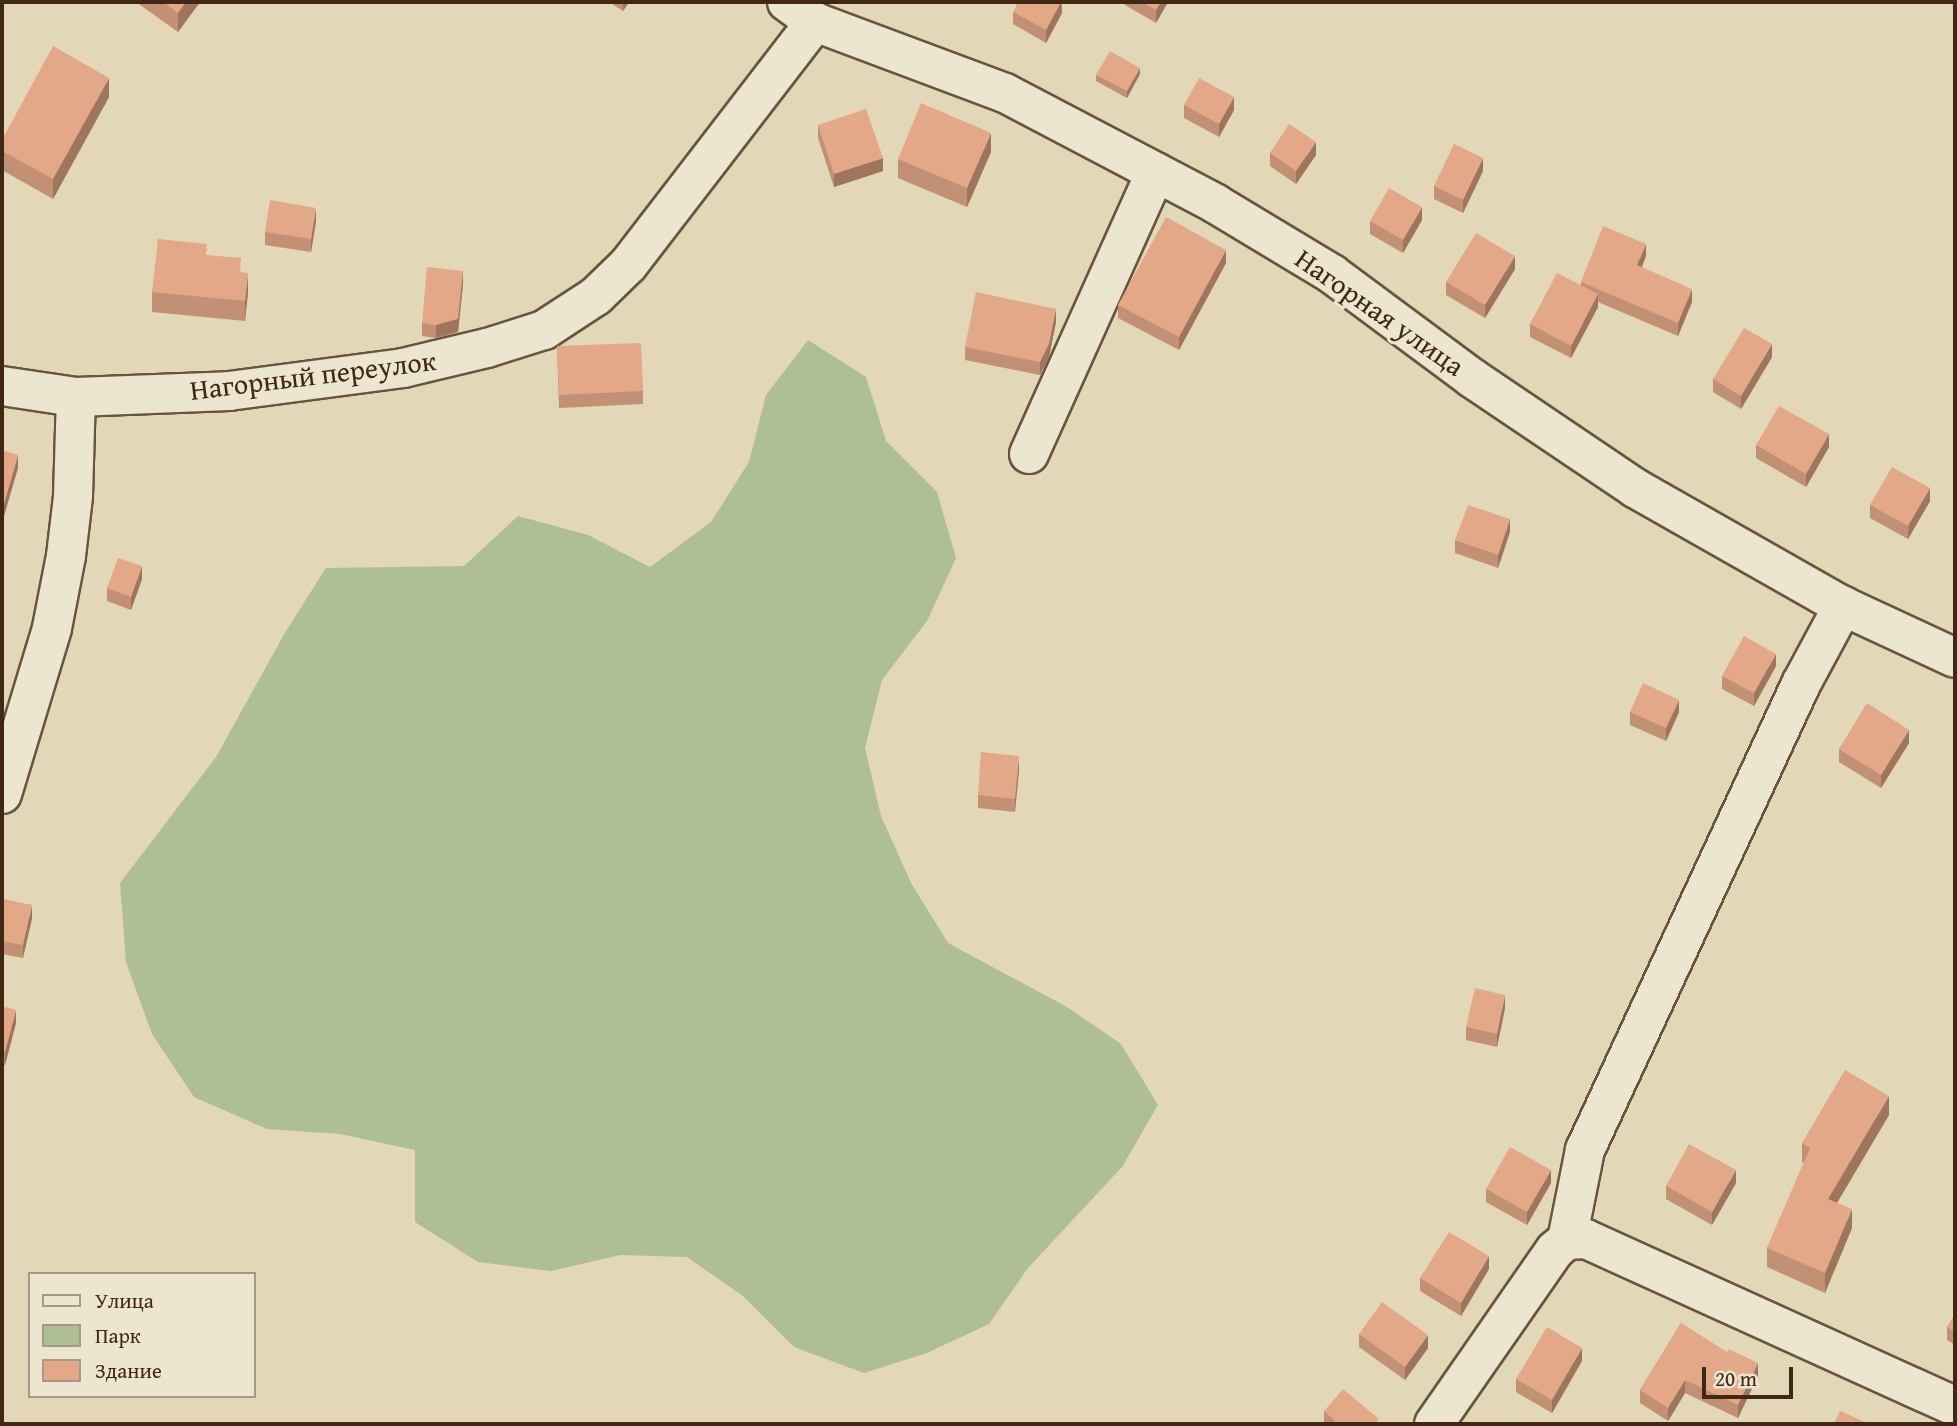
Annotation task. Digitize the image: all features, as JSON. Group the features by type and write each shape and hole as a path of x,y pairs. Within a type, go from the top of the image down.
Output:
{"street":[{"name":"Нагорная улица","path":"801,12 1005,93 1216,204 1332,274 1472,378 1635,488 1843,606 1955,658"},
{"name":"Нагорный переулок","path":"2,386 76,397 229,391 403,368 487,348 544,330 596,296 628,265 801,12"},
{"path":"1030,454 1156,172"},
{"path":"2,794 52,628 66,556 73,496 76,397"},
{"path":"1567,1240 1585,1150 1801,684 1843,606"},
{"path":"1434,1424 1555,1250 1567,1240 1586,1239 1955,1406"}],"green space":[{"path":"808,340 866,377 886,441 937,492 956,558 927,621 882,680 865,748 881,816 911,883 948,943 1067,1007 1121,1044 1158,1105 1122,1167 1028,1268 989,1324 927,1353 864,1373 794,1347 743,1296 687,1257 620,1255 551,1271 478,1262 415,1222 415,1150 340,1134 267,1129 194,1097 152,1034 126,962 120,883 216,757 286,631 326,568 464,566 518,516 588,535 650,567 711,522 749,462 766,395"}],"building":[{"path":"163,2 186,2 178,13"},
{"path":"1018,2 1061,2 1046,30 1013,12"},
{"path":"1142,2 1161,2 1156,10"},
{"path":"53,46 109,78 53,179 2,151 2,140"},
{"path":"1110,51 1140,68 1127,91 1096,75"},
{"path":"1199,78 1234,97 1219,124 1184,105"},
{"path":"921,103 991,133 967,188 898,159"},
{"path":"866,109 883,158 834,174 818,125"},
{"path":"1289,124 1316,142 1296,171 1270,153"},
{"path":"1454,144 1483,158 1463,200 1434,186"},
{"path":"1389,188 1422,207 1403,240 1370,221"},
{"path":"270,200 316,208 311,239 265,232"},
{"path":"1166,217 1226,250 1179,337 1118,305"},
{"path":"1603,226 1646,244 1637,265 1692,289 1678,323 1581,282"},
{"path":"1476,233 1515,256 1485,305 1446,282"},
{"path":"158,239 207,244 206,255 241,258 240,272 248,273 245,301 152,292"},
{"path":"427,267 463,271 458,319 436,325 422,323"},
{"path":"1557,273 1598,294 1571,346 1530,324"},
{"path":"976,292 1056,309 1049,344 1040,362 965,347"},
{"path":"1744,328 1772,344 1741,396 1713,379"},
{"path":"641,343 643,391 559,395 557,346"},
{"path":"1779,406 1829,434 1806,474 1756,445"},
{"path":"2,450 18,455 2,510"},
{"path":"1892,467 1930,488 1908,526 1870,505"},
{"path":"1468,505 1510,519 1498,555 1455,540"},
{"path":"118,558 142,566 131,597 107,588"},
{"path":"1744,636 1776,654 1754,693 1722,676"},
{"path":"1643,683 1679,700 1666,728 1630,712"},
{"path":"1867,703 1909,730 1881,775 1839,749"},
{"path":"981,752 1019,756 1015,799 978,795"},
{"path":"4,899 32,905 23,945 2,941"},
{"path":"1475,988 1505,995 1497,1034 1466,1027"},
{"path":"2,1006 16,1010 5,1052 2,1051"},
{"path":"1845,1070 1889,1096 1828,1199 1852,1209 1825,1273 1767,1248 1810,1148 1802,1143"},
{"path":"1689,1144 1736,1170 1712,1212 1666,1186"},
{"path":"1510,1147 1551,1170 1527,1212 1486,1189"},
{"path":"1449,1232 1489,1256 1461,1303 1420,1278"},
{"path":"1382,1302 1428,1335 1405,1367 1359,1334"},
{"path":"1955,1314 1955,1332 1947,1327"},
{"path":"1681,1323 1727,1352 1729,1349 1758,1363 1738,1405 1685,1380 1668,1408 1640,1390"},
{"path":"1547,1327 1582,1348 1552,1400 1516,1379"},
{"path":"1343,1389 1379,1419 1375,1424 1332,1424 1335,1421 1324,1411"},
{"path":"1840,1411 1869,1424 1834,1424"}]}
